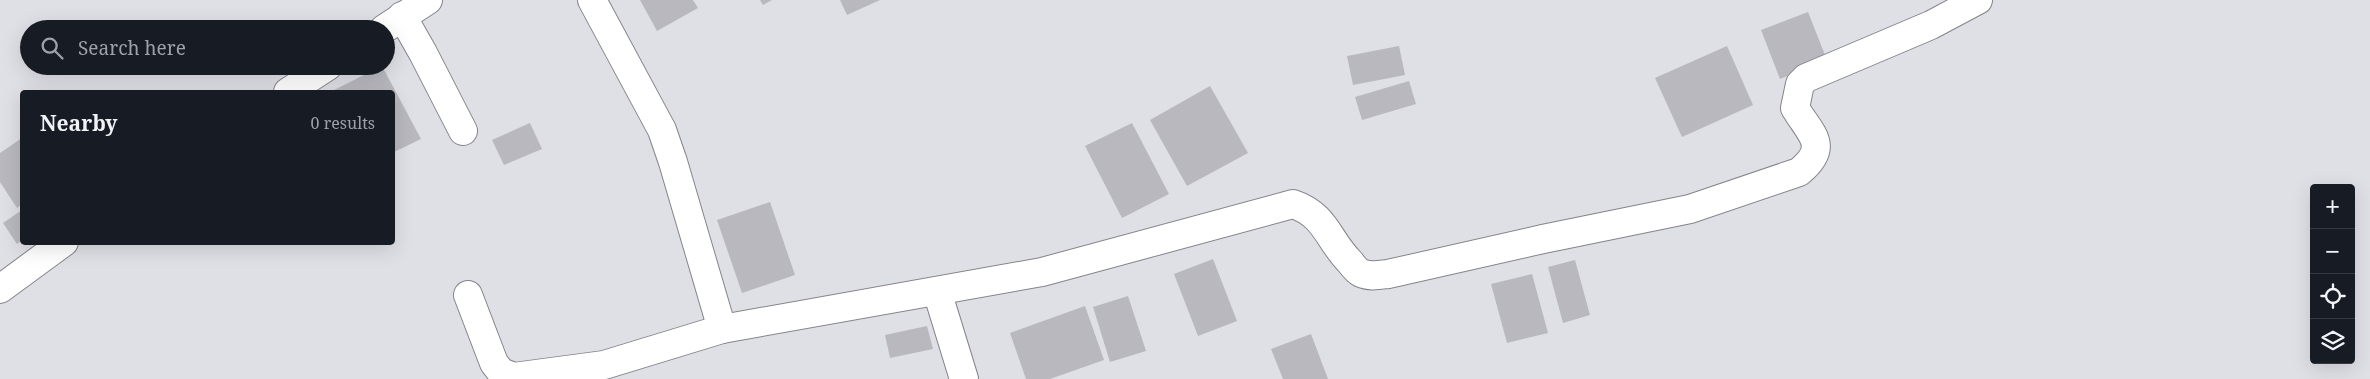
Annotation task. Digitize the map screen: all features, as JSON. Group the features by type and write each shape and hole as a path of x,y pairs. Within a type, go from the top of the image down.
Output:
{"street":[{"path":"395,21 428,0"},
{"path":"592,0 662,130 722,329"},
{"path":"468,295 494,363 501,372 514,377 604,365 722,329 1042,272 1293,204 1308,209 1318,219 1344,256 1360,272 1372,276 1690,209 1799,172 1810,162 1817,151 1816,142 1795,108 1800,84 1806,78 1931,25 1978,0"},
{"path":"395,24 423,53 463,131"},
{"path":"291,90 314,75"},
{"path":"0,289 60,245"},
{"path":"937,291 964,379"}],"building":[{"path":"640,0 693,0 698,8 657,31"},
{"path":"760,0 772,0 763,5"},
{"path":"840,0 880,0 847,15"},
{"path":"1808,12 1827,60 1780,79 1761,30"},
{"path":"1399,46 1405,75 1353,85 1347,56"},
{"path":"1727,46 1753,105 1682,137 1655,78"},
{"path":"364,75 387,75 395,90 334,90"},
{"path":"1409,81 1416,104 1362,120 1355,97"},
{"path":"1210,86 1248,153 1187,186 1150,120"},
{"path":"395,90 421,139 395,152"},
{"path":"530,123 542,149 504,165 492,140"},
{"path":"1132,123 1169,194 1122,218 1085,146"},
{"path":"20,139 20,206 17,208 0,182 0,153"},
{"path":"770,202 795,275 742,293 717,220"},
{"path":"20,211 20,242 17,244 3,223"},
{"path":"1213,259 1237,321 1198,336 1174,274"},
{"path":"1575,260 1590,315 1563,323 1548,267"},
{"path":"1532,274 1548,333 1507,343 1491,284"},
{"path":"1128,296 1146,351 1110,362 1093,307"},
{"path":"1085,306 1104,360 1050,379 1026,379 1010,333"},
{"path":"927,326 933,349 890,358 885,335"},
{"path":"1311,334 1328,379 1283,379 1271,349"}]}
